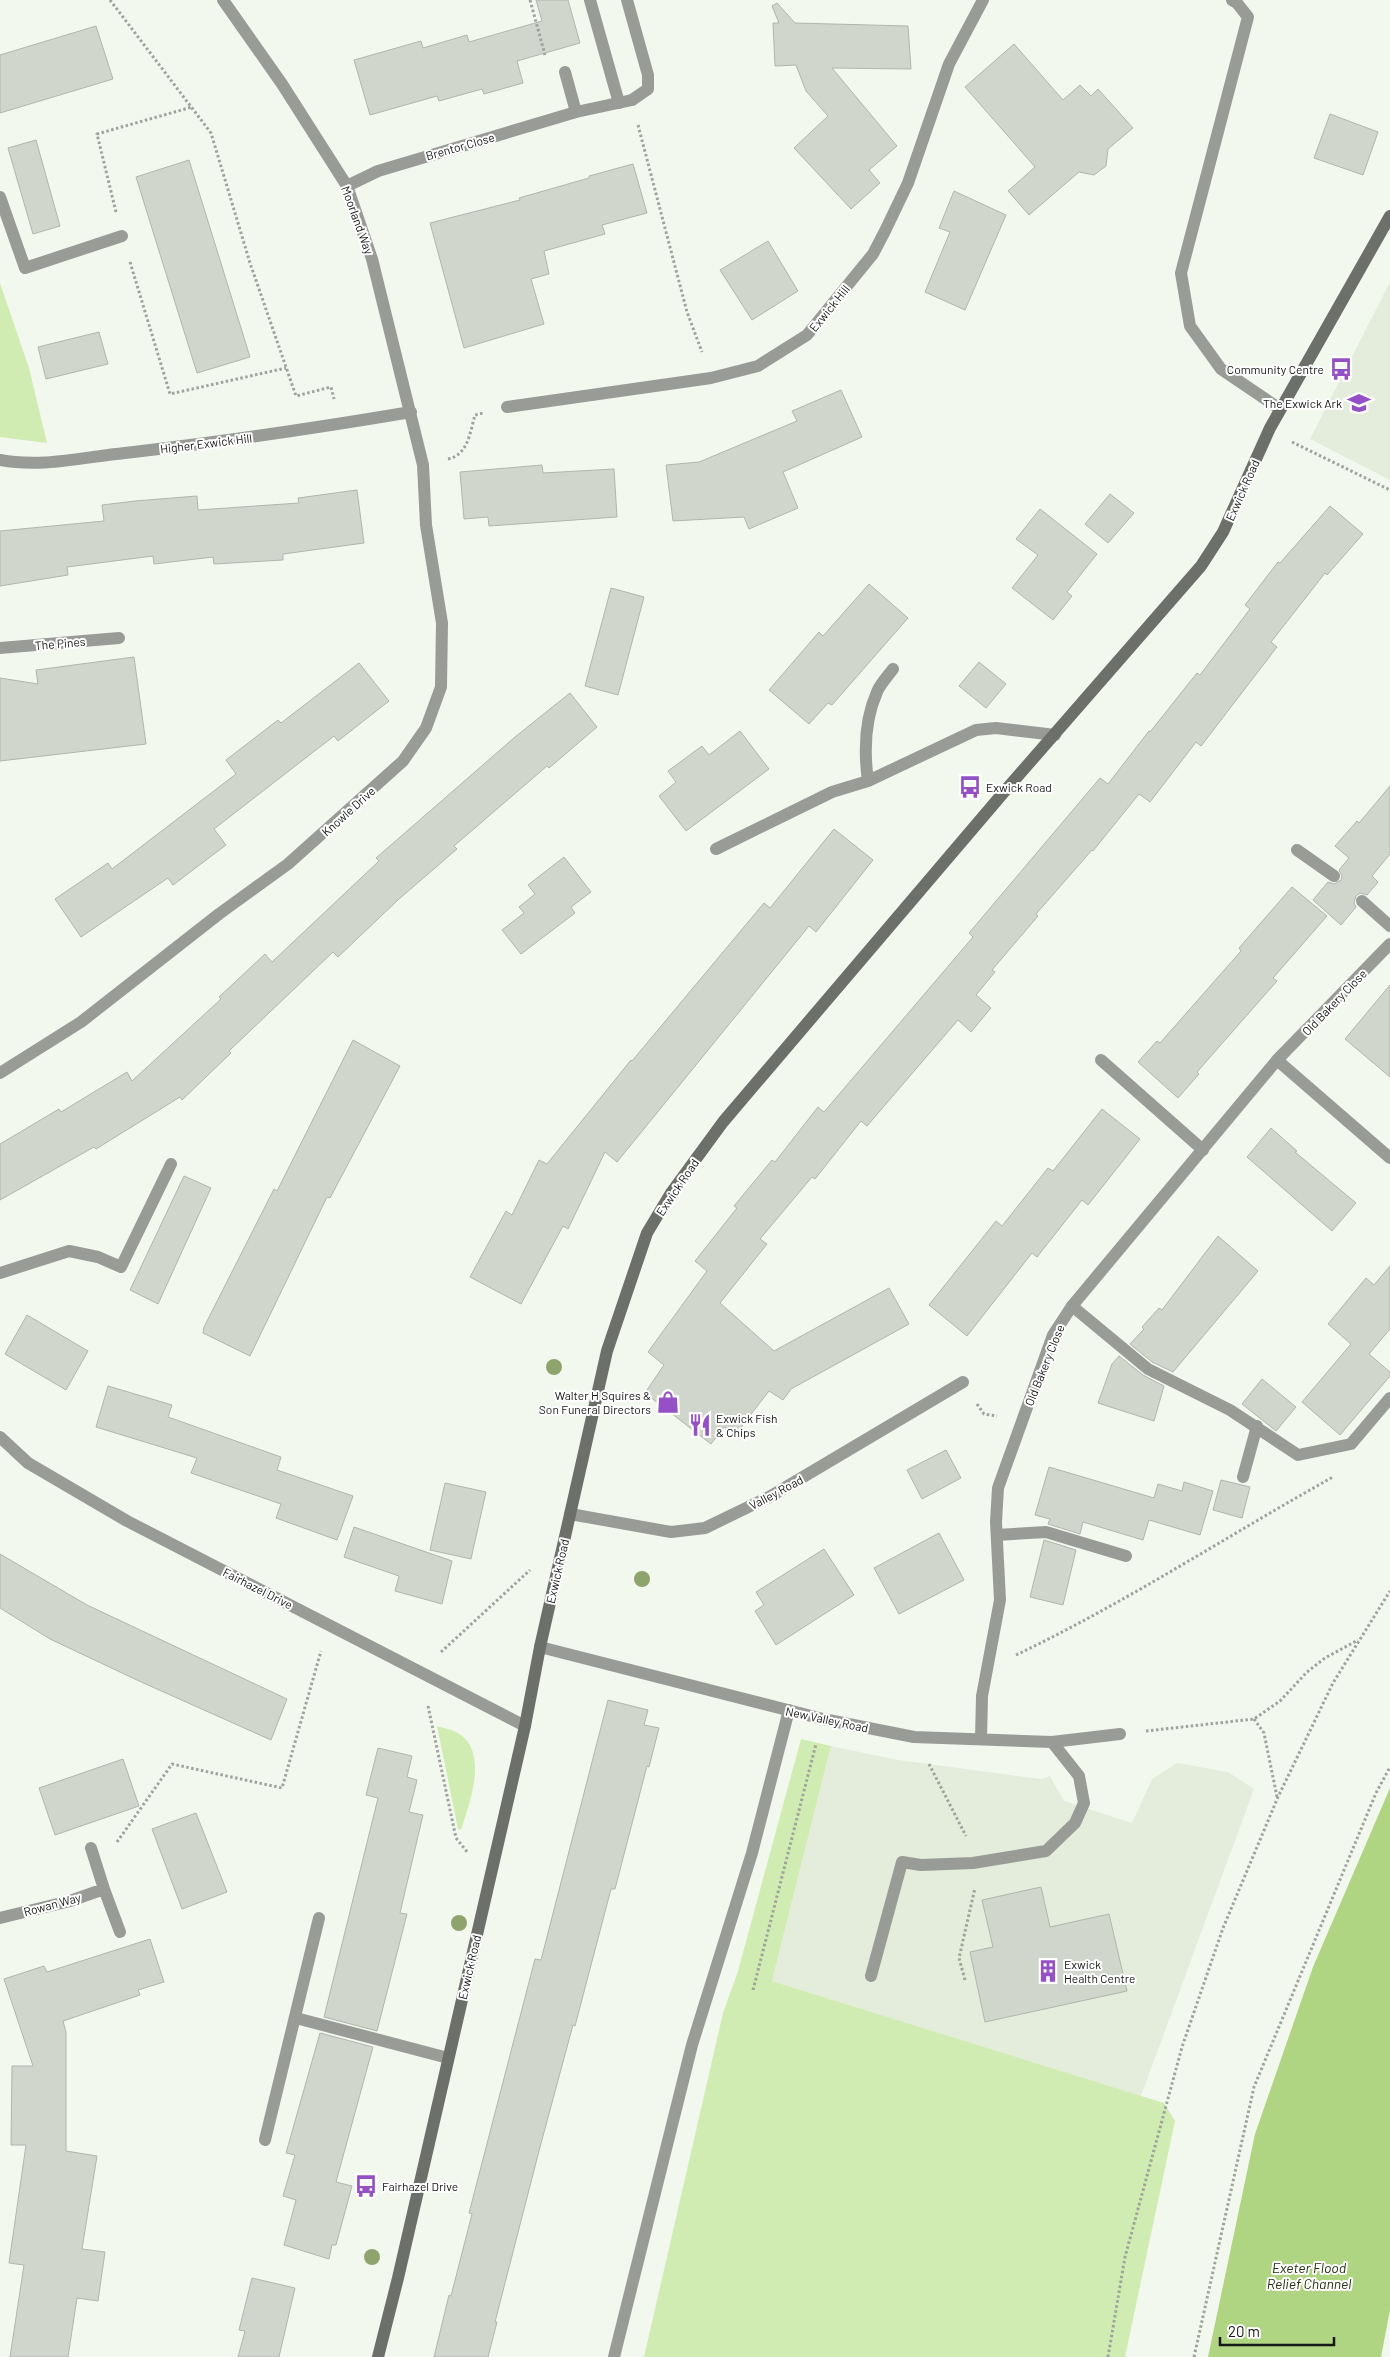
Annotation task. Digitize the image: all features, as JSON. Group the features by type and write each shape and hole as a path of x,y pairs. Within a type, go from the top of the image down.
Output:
{"street":[{"name":"Moorland Way","path":"223,0 282,84 346,186 372,259 412,412"},
{"path":"590,0 619,103"},
{"path":"627,0 648,75 648,89 632,100"},
{"name":"Exwick Hill","path":"507,407 711,378 758,366 806,335 873,254 908,183 949,64 983,0"},
{"path":"1237,1 1248,17 1181,272 1190,326 1221,369 1280,409"},
{"path":"565,72 576,112"},
{"name":"Brentor Close","path":"346,186 378,171 576,112 632,100"},
{"path":"0,196 25,268 122,236"},
{"name":"Exwick Road","path":"378,2357 525,1726 540,1648 607,1351 648,1233 671,1192 723,1122 1004,792 1056,735 1201,566 1223,532 1280,409 1390,216"},
{"name":"Higher Exwick Hill","path":"0,460 35,463 299,432 412,412"},
{"name":"Knowle Drive","path":"0,1073 81,1022 218,914 288,864 403,762 426,728 441,687 442,623 426,525 423,465 412,412"},
{"name":"The Pines","path":"0,648 119,638"},
{"path":"868,781 864,756 870,715 877,691 893,669"},
{"path":"716,848 832,792 868,781 976,730 996,728 1056,735"},
{"path":"1297,850 1334,876"},
{"path":"1362,901 1390,926"},
{"name":"Old Bakery Close","path":"981,1740 982,1696 1000,1600 997,1536 998,1488 1054,1335 1072,1306 1277,1060 1390,944"},
{"path":"1101,1060 1203,1150"},
{"path":"1277,1060 1390,1158"},
{"path":"0,1273 69,1251 98,1257 121,1267 171,1164"},
{"path":"1072,1306 1148,1370 1230,1410 1257,1426 1298,1455 1350,1444 1390,1398"},
{"name":"Valley Road","path":"570,1514 671,1532 705,1528 771,1496 963,1382"},
{"path":"1243,1477 1257,1426"},
{"name":"Fairhazel Drive","path":"0,1436 28,1462 127,1521 525,1726"},
{"path":"997,1536 1046,1532 1126,1556"},
{"name":"New Valley Road","path":"540,1648 823,1719 914,1737 1052,1742 1120,1734"},
{"path":"614,2357 692,2045 752,1853 789,1710"},
{"path":"872,1976 902,1862 921,1865 973,1863 1046,1851 1075,1823 1084,1803 1079,1776 1052,1742"},
{"path":"92,1848 104,1889 120,1932"},
{"name":"Rowan Way","path":"0,1918 70,1901 104,1889"},
{"path":"265,2140 319,1918"},
{"path":"296,2018 448,2058"}],"path":[{"path":"110,0 211,132 250,262 296,396 331,387 336,405"},
{"path":"530,0 547,63 565,72"},
{"path":"632,100 688,312 711,378"},
{"path":"192,106 97,134 122,236 170,394 286,368"},
{"path":"423,465 454,458 464,450 476,415 507,407"},
{"path":"1270,428 1307,450 1390,490"},
{"path":"963,1382 984,1414 1022,1419"},
{"path":"986,1670 1068,1629 1340,1473"},
{"path":"489,1882 456,1838 420,1672 564,1540"},
{"path":"1108,2357 1124,2257 1182,2047 1223,1928 1278,1798 1333,1683 1390,1591"},
{"path":"99,1870 172,1764 282,1788 329,1625"},
{"path":"1120,1734 1254,1719 1280,1702 1307,1672 1325,1658 1360,1639"},
{"path":"753,1990 823,1719"},
{"path":"1254,1719 1264,1734 1278,1798"},
{"path":"1194,2357 1254,2087 1376,1794 1390,1767"}],"shaded area":[{"name":"The Exwick Ark","path":"1390,282 1390,480 1310,439"},
{"path":"0,283 29,368 47,443 0,437"},
{"path":"437,1726 456,1732 466,1740 472,1751 475,1764 475,1777 461,1830 458,1829"},
{"path":"801,1739 831,1746 772,1981 1164,2103 1175,2121 1125,2357 644,2357 723,2013 738,1971"},
{"path":"831,1746 898,1760 1041,1779 1050,1776 1064,1801 1132,1823 1152,1779 1177,1763 1228,1772 1254,1789 1141,2096 772,1981"}],"water":[{"name":"Exeter Flood Relief Channel","path":"1390,1788 1390,2310 1381,2357 1208,2357 1255,2134 1313,1967"}],"building":[{"path":"536,0 568,0 580,43 517,61 523,83 484,94 482,89 439,101 437,96 370,115 354,60 421,41 423,48 467,35 469,42 542,21"},
{"path":"777,3 795,23 908,26 911,69 832,68 897,146 869,170 880,183 851,209 794,148 828,116 806,91 796,65 775,66 773,23 779,23 772,6"},
{"path":"96,26 113,79 0,113 0,55"},
{"path":"1014,44 1063,100 1080,85 1091,96 1098,89 1133,128 1108,149 1106,166 1094,175 1079,172 1029,215 1008,191 1035,167 965,87"},
{"path":"1330,114 1378,132 1363,175 1314,158"},
{"path":"36,140 60,226 33,234 8,148"},
{"path":"189,160 250,357 197,373 136,177"},
{"path":"633,164 647,213 602,225 605,234 544,251 549,274 531,279 544,324 464,348 430,223 520,200 519,198"},
{"path":"954,191 1006,215 965,310 925,292 950,232 939,228"},
{"path":"768,241 798,291 752,320 720,270"},
{"path":"99,332 108,364 46,379 38,347"},
{"path":"841,390 862,437 783,472 798,508 749,529 744,517 673,521 666,465 699,462 797,421 792,411"},
{"path":"542,465 543,473 614,469 617,517 489,526 488,517 464,519 460,472"},
{"path":"357,490 364,543 283,554 283,560 214,564 213,557 154,564 153,556 67,567 68,575 0,586 0,531 104,521 102,505 135,501 197,496 198,510 299,503 298,498"},
{"path":"1110,494 1134,513 1108,543 1085,524"},
{"path":"1330,506 1363,534 1327,575 1325,573 1271,642 1277,647 1201,746 1196,742 1150,802 1139,794 1093,851 1036,914 1038,916 992,970 995,972 976,995 991,1008 971,1032 958,1020 867,1126 861,1121 815,1179 812,1177 760,1239 767,1244 720,1303 774,1351 889,1288 909,1324 791,1389 783,1400 769,1391 735,1435 724,1427 711,1444 645,1393 664,1365 648,1352 707,1271 695,1261 737,1208 734,1206 772,1160 775,1162 818,1107 824,1112 973,937 969,933 1100,778 1108,784 1197,673 1200,675 1250,609 1245,605 1278,562 1280,563"},
{"path":"1040,509 1097,554 1067,592 1072,596 1053,620 1012,588 1038,555 1016,539"},
{"path":"869,584 908,618 832,705 828,703 809,724 769,690 819,632 823,636"},
{"path":"611,588 644,597 618,695 585,686"},
{"path":"134,657 146,744 0,761 0,678 38,684 36,670"},
{"path":"979,662 1006,684 986,708 959,686"},
{"path":"359,663 389,701 338,741 334,736 214,829 226,845 173,885 168,878 81,937 55,899 108,863 112,869 236,774 226,760 278,720 281,723"},
{"path":"570,693 597,727 549,768 547,766 454,846 457,849 399,899 338,957 333,952 229,1051 231,1053 182,1100 180,1097 96,1149 94,1147 0,1200 0,1144 59,1109 61,1112 127,1072 132,1081 221,999 219,997 265,954 272,962 379,861 376,858 515,737"},
{"path":"740,731 769,769 686,831 659,796 676,782 668,771 702,746 709,755"},
{"path":"1390,786 1390,854 1372,876 1378,882 1367,895 1360,893 1356,896 1354,903 1356,907 1341,925 1313,900 1328,882 1334,884 1341,880 1342,876 1339,870 1349,858 1335,846 1357,821 1359,823"},
{"path":"834,829 873,860 816,932 809,926 617,1162 605,1152 568,1229 563,1226 521,1304 470,1277 506,1211 512,1215 539,1160 547,1164 631,1060 764,903 770,908"},
{"path":"564,857 591,892 571,907 575,913 521,954 502,930 524,913 519,907 535,894 528,885"},
{"path":"1292,887 1327,916 1273,978 1277,981 1197,1072 1199,1074 1178,1098 1138,1062 1157,1041 1160,1043 1241,951 1239,948"},
{"path":"1390,985 1390,1077 1345,1039"},
{"path":"353,1040 400,1066 330,1198 327,1197 250,1356 203,1333 204,1327 274,1189 277,1191"},
{"path":"1102,1109 1140,1139 1088,1205 1082,1200 1037,1257 1032,1253 967,1336 929,1305 996,1221 1002,1226 1048,1168 1053,1171"},
{"path":"1271,1128 1297,1151 1295,1152 1356,1203 1332,1231 1247,1157"},
{"path":"184,1176 211,1188 158,1304 130,1290"},
{"path":"1218,1236 1258,1271 1173,1372 1152,1362 1130,1344 1159,1308 1162,1310"},
{"path":"1390,1266 1390,1329 1369,1354 1390,1372 1390,1376 1340,1435 1302,1402 1351,1344 1328,1324 1366,1278 1374,1285"},
{"path":"27,1315 88,1351 66,1390 5,1354"},
{"path":"1119,1356 1143,1375 1164,1386 1154,1421 1098,1403 1112,1364"},
{"path":"1262,1379 1296,1407 1276,1431 1242,1404"},
{"path":"108,1386 172,1405 168,1417 281,1457 277,1470 353,1496 337,1540 276,1518 281,1504 191,1473 197,1458 96,1427"},
{"path":"946,1450 961,1478 922,1499 907,1470"},
{"path":"1049,1467 1154,1498 1158,1484 1182,1491 1184,1482 1213,1491 1200,1535 1149,1520 1143,1540 1083,1522 1080,1534 1048,1524 1050,1519 1035,1515"},
{"path":"1221,1480 1250,1487 1242,1518 1213,1510"},
{"path":"445,1483 486,1492 471,1559 430,1550"},
{"path":"354,1527 452,1561 442,1604 395,1591 399,1576 344,1557"},
{"path":"939,1533 964,1580 899,1614 874,1568"},
{"path":"1044,1540 1076,1550 1063,1605 1030,1597"},
{"path":"824,1549 854,1595 776,1645 755,1611 764,1605 756,1592"},
{"path":"0,1554 87,1605 287,1699 271,1740 50,1639 0,1608"},
{"path":"608,1700 648,1710 644,1725 659,1728 649,1767 647,1766 615,1889 611,1889 575,2026 573,2025 495,2322 497,2322 488,2357 434,2357 472,2214 469,2213 535,1959 541,1960"},
{"path":"378,1748 412,1756 407,1777 417,1780 409,1812 423,1815 400,1913 407,1914 377,2031 324,2017 378,1798 366,1795"},
{"path":"123,1759 139,1806 55,1835 39,1788"},
{"path":"196,1813 227,1892 182,1909 152,1829"},
{"name":"Exwick Health Centre","path":"1041,1887 1050,1927 1109,1914 1127,1991 985,2022 970,1952 993,1947 982,1900"},
{"path":"150,1939 164,1982 138,1990 140,1995 63,2021 66,2032 66,2151 97,2156 82,2249 105,2252 98,2301 77,2298 68,2357 10,2357 24,2265 9,2263 26,2145 11,2145 12,2066 33,2066 4,1979 44,1966 47,1972"},
{"path":"320,2033 373,2047 336,2182 352,2186 336,2245 332,2245 329,2259 284,2245 296,2200 283,2196 295,2155 286,2153"},
{"path":"252,2278 295,2288 279,2357 238,2357 245,2331 239,2330"}],"place":[{"name":"Community Centre","path":"1341,369"},
{"name":"The Exwick Ark","path":"1359,403"},
{"name":"Exwick Road","path":"970,787"},
{"name":"Walter H Squires & Son Funeral Directors","path":"668,1402"},
{"name":"Exwick Fish & Chips","path":"700,1425"},
{"name":"Exwick Health Centre","path":"1048,1971"},
{"name":"Fairhazel Drive","path":"366,2186"}]}
